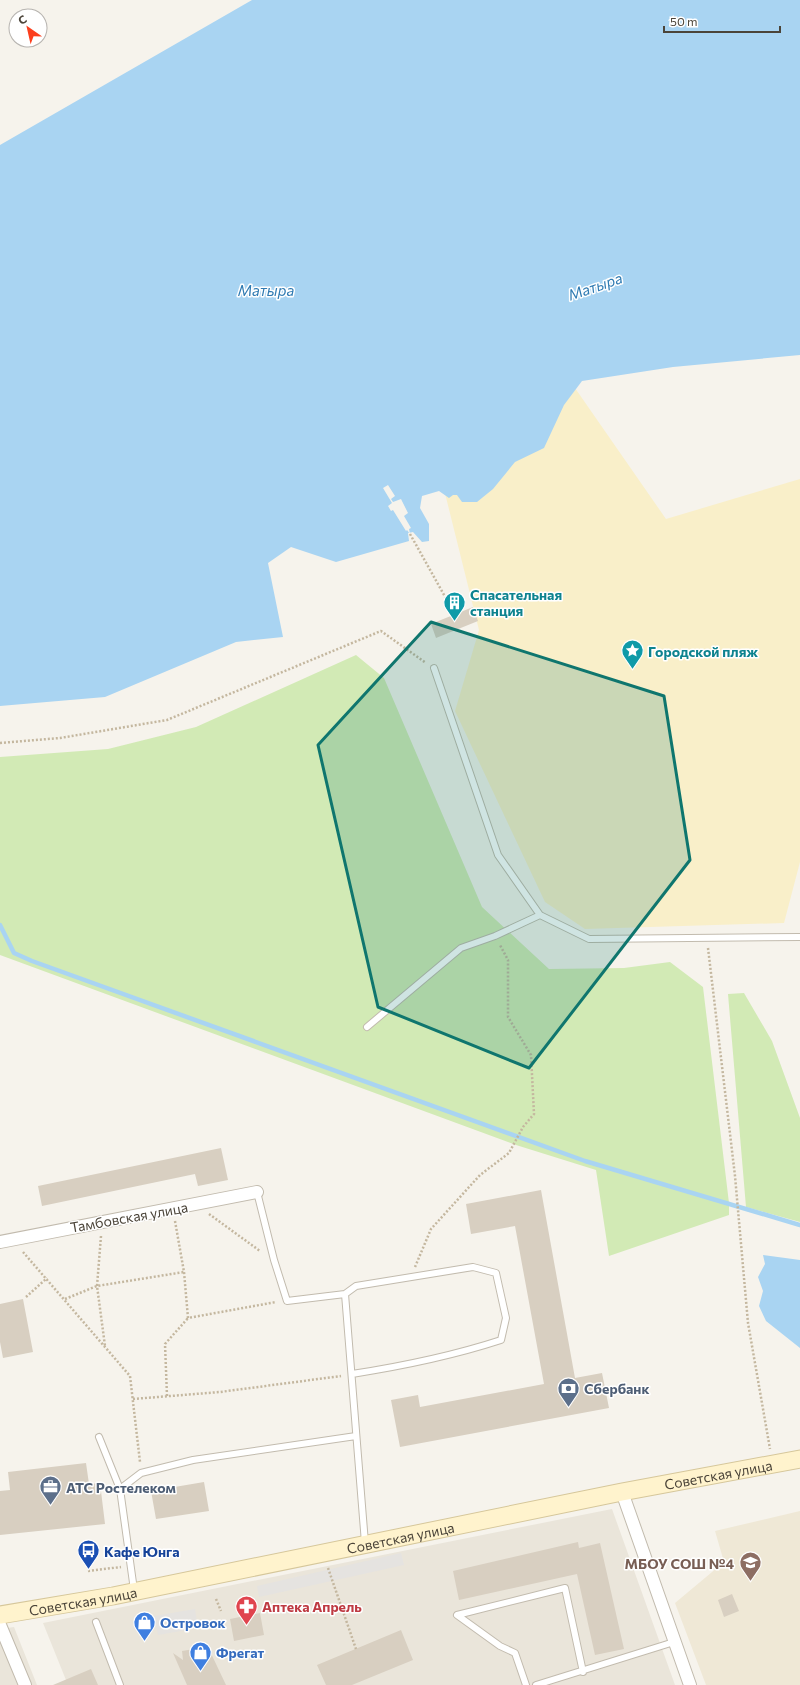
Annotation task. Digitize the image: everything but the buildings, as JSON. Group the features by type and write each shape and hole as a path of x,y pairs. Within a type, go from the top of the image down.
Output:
{"main road":[{"name":"Советская улица","path":"0,1615 134,1592 622,1492 800,1459"}],"street":[{"name":"Тамбовская улица","path":"6,1241 258,1192"},
{"path":"622,1492 690,1685"},
{"path":"0,1625 25,1685"}],"lane":[{"path":"434,668 498,855 540,916 589,939 800,938"},
{"path":"367,1027 461,948 495,936 540,916"},
{"path":"258,1192 274,1260 287,1301 345,1294 356,1286 473,1267 496,1273 506,1318 501,1340 465,1352 413,1364 352,1374"},
{"path":"345,1294 365,1545"},
{"path":"120,1489 141,1473 192,1460 356,1436"},
{"path":"100,1438 120,1489 134,1592"},
{"path":"526,1685 516,1653 500,1646 457,1615 565,1588 583,1672"},
{"path":"96,1622 120,1685"},
{"path":"536,1685 583,1672 674,1642"}],"path":[{"path":"410,534 453,611"},
{"path":"0,743 60,738 167,720 381,632 434,668"},
{"path":"411,1277 431,1229 480,1174 509,1153 520,1133 534,1114 531,1055 508,1017 508,960 495,936"},
{"path":"707,938 737,1199 748,1324 773,1465"},
{"path":"196,1205 274,1260"},
{"path":"173,1208 184,1272 188,1318"},
{"path":"103,1221 97,1286 105,1347"},
{"path":"6,1241 47,1278 130,1376 141,1473"},
{"path":"65,1299 97,1286 184,1272"},
{"path":"26,1298 47,1278"},
{"path":"167,1396 166,1344 188,1318 287,1301"},
{"path":"133,1399 220,1392 352,1374"},
{"path":"324,1553 356,1649"},
{"path":"88,1571 121,1567 120,1559"},
{"path":"216,1599 221,1611"}],"highlighted area":[{"path":"431,622 664,696 690,860 529,1068 378,1007 318,745"}],"shaded area":[{"path":"612,1509 675,1685 68,1685 43,1623"},
{"name":"МБОУ СОШ №4","path":"800,1511 800,1685 706,1685 675,1603 724,1562 715,1531"},
{"path":"401,1553 404,1565 259,1597 257,1586"},
{"path":"195,1609 198,1628 158,1635 154,1616"},
{"path":"14,1627 37,1685 0,1685 0,1629"}],"green space":[{"path":"356,655 384,678 482,907 549,969 624,968 670,962 703,987 729,1203 729,1215 609,1256 596,1170 516,1145 0,955 0,757 108,749 196,727"},
{"path":"744,993 772,1041 800,1118 800,1222 746,1207 728,994"}],"sand":[{"name":"Городской пляж","path":"559,365 666,519 800,479 800,862 784,923 585,929 545,902 455,711 479,630 433,445"}],"water":[{"name":"Матыра","path":"252,0 800,0 800,355 673,367 582,381 564,405 544,448 515,462 493,489 477,502 462,502 457,495 453,495 449,498 439,491 422,496 420,508 429,524 429,541 422,542 413,532 408,533 409,541 336,562 291,547 268,563 283,637 236,642 105,697 0,706 0,145"},
{"path":"763,1255 800,1260 800,1348 766,1321 759,1306 763,1291 758,1277 765,1264"}],"pier":[{"path":"388,485 395,496 391,499 393,502 401,499 408,513 404,516 411,528 409,529 410,534 407,530 406,531 393,510 391,511 388,506 392,503 383,488"}],"waterway":[{"path":"0,925 14,953 32,961 585,1161 800,1225"}],"place":[{"name":"Спасательная станция","path":"455,622"},
{"name":"Городской пляж","path":"633,670"},
{"name":"Сбербанк","path":"569,1408"},
{"name":"АТС Ростелеком","path":"51,1506"},
{"name":"Кафе Юнга","path":"88,1570"},
{"name":"МБОУ СОШ №4","path":"750,1582"},
{"name":"Аптека Апрель","path":"247,1626"},
{"name":"Островок","path":"145,1642"},
{"name":"Фрегат","path":"201,1672"}]}
